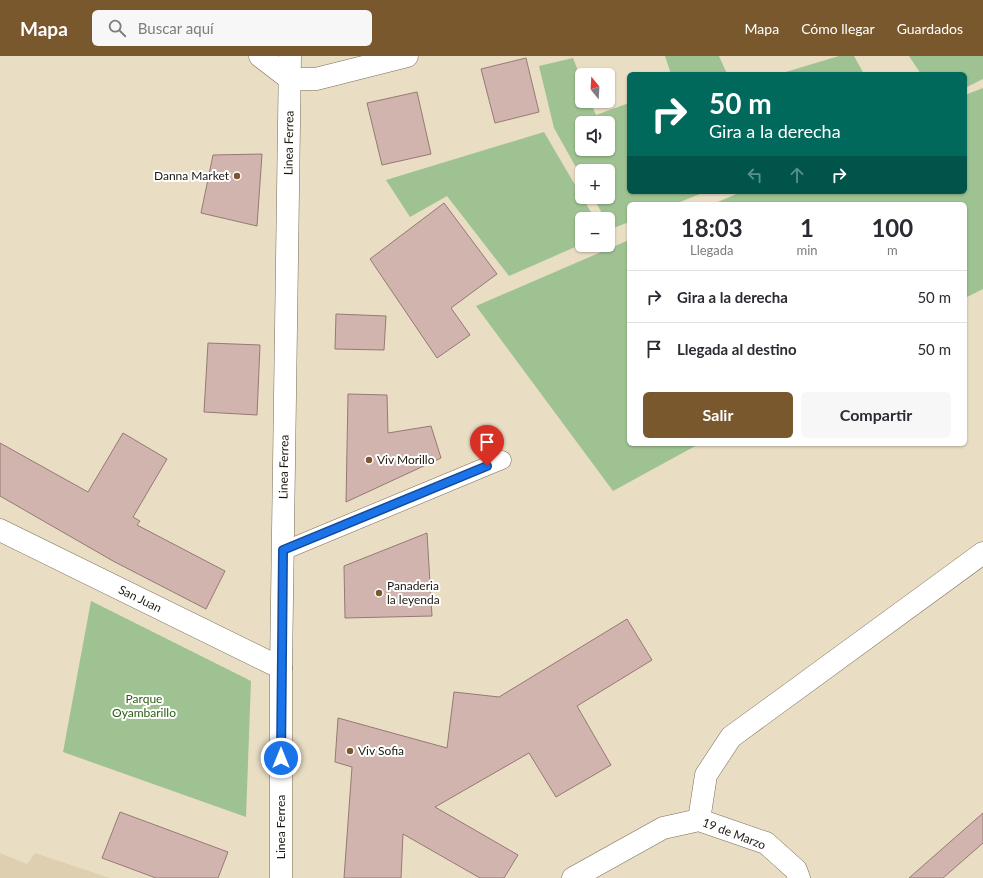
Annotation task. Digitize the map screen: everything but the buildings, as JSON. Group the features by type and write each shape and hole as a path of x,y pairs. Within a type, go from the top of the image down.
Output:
{"street":[{"path":"260,56 290,79 316,79 407,56"},
{"name":"Linea Ferrea","path":"281,878 281,668 290,56"},
{"name":"San Juan","path":"0,530 281,668"},
{"path":"699,820 706,775 731,737 983,553"},
{"name":"19 de Marzo","path":"574,878 662,828 699,820 766,843 796,870 799,878"}],"lane":[{"path":"283,550 502,460"}],"shaded area":[{"path":"0,853 27,864 35,853 110,878 0,878"}],"green space":[{"path":"665,56 719,56 726,72 670,72"},
{"path":"839,56 854,56 863,72 786,72"},
{"path":"909,56 983,56 983,79 967,87 967,72 920,72"},
{"path":"573,58 577,68 575,68 575,108 593,108 596,115 627,104 627,194 700,194 680,202 627,202 627,223 615,227 615,212 601,212 597,204 615,204 615,164 575,164 575,166 554,128 539,66"},
{"path":"983,88 983,289 967,297 967,202 718,202 736,194 967,194 967,94"},
{"path":"544,132 575,185 575,204 586,204 591,212 575,212 575,247 509,276 447,196 410,217 386,180"},
{"path":"627,241 627,446 695,446 613,491 476,306 601,252 615,252 615,246"},
{"name":"Parque Oyambarillo","path":"91,601 251,681 246,817 63,752"}],"place":[{"name":"Danna Market","path":"237,176"},
{"name":"Viv Morillo","path":"369,460"},
{"name":"Panaderia la leyenda","path":"379,593"},
{"name":"Viv Sofia","path":"350,751"}],"route":[{"path":"281,758 283,550 487,466"}]}
